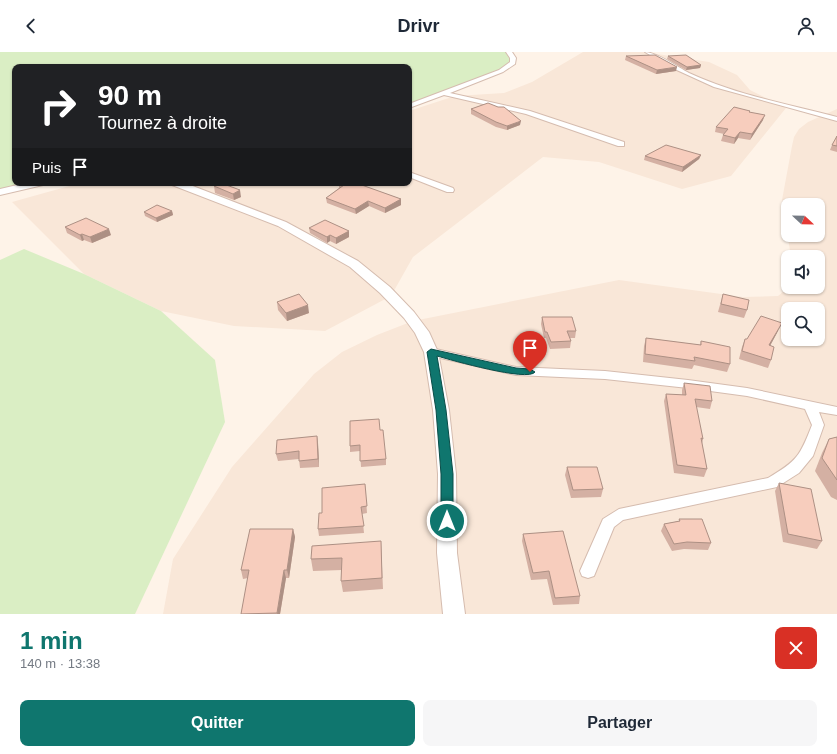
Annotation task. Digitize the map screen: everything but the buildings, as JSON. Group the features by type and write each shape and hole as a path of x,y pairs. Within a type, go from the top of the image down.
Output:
{"street":[{"path":"412,105 511,66 514,60 509,52"},
{"path":"648,52 678,70 710,84 757,99 837,119"},
{"path":"444,93 528,112 621,144"},
{"path":"412,175 450,190"},
{"path":"0,192 26,186"},
{"path":"184,186 282,224 354,264 385,290 409,315 422,332 431,352 441,410 447,474 447,553 454,614"},
{"path":"431,352 516,372 605,375 688,384 747,392 837,411"},
{"path":"588,570 608,523 619,515 772,483 794,469 808,452 818,425 810,405"}],"shaded area":[{"path":"583,52 644,52 709,62 737,75 750,90 786,108 731,176 682,189 599,162 543,157 413,257 391,296 325,331 234,326 161,311 84,274 12,202 69,186 412,186 412,110 455,96 504,93 532,82"},
{"path":"837,109 837,614 163,614 173,559 232,467 314,374 342,352 377,335 413,321 619,280 743,297 778,296 781,294 825,294 825,250 790,250 789,242 825,242 825,198 782,198 794,137 799,129 808,122"}],"green space":[{"path":"0,52 513,52 513,59 502,70 412,103 412,64 12,64 12,186 34,186 0,194"},
{"path":"24,249 84,274 161,311 215,360 225,422 135,614 0,614 0,260"}],"route":[{"path":"447,521 447,474 441,410 435,368 431,352 516,372 530,372"}]}
